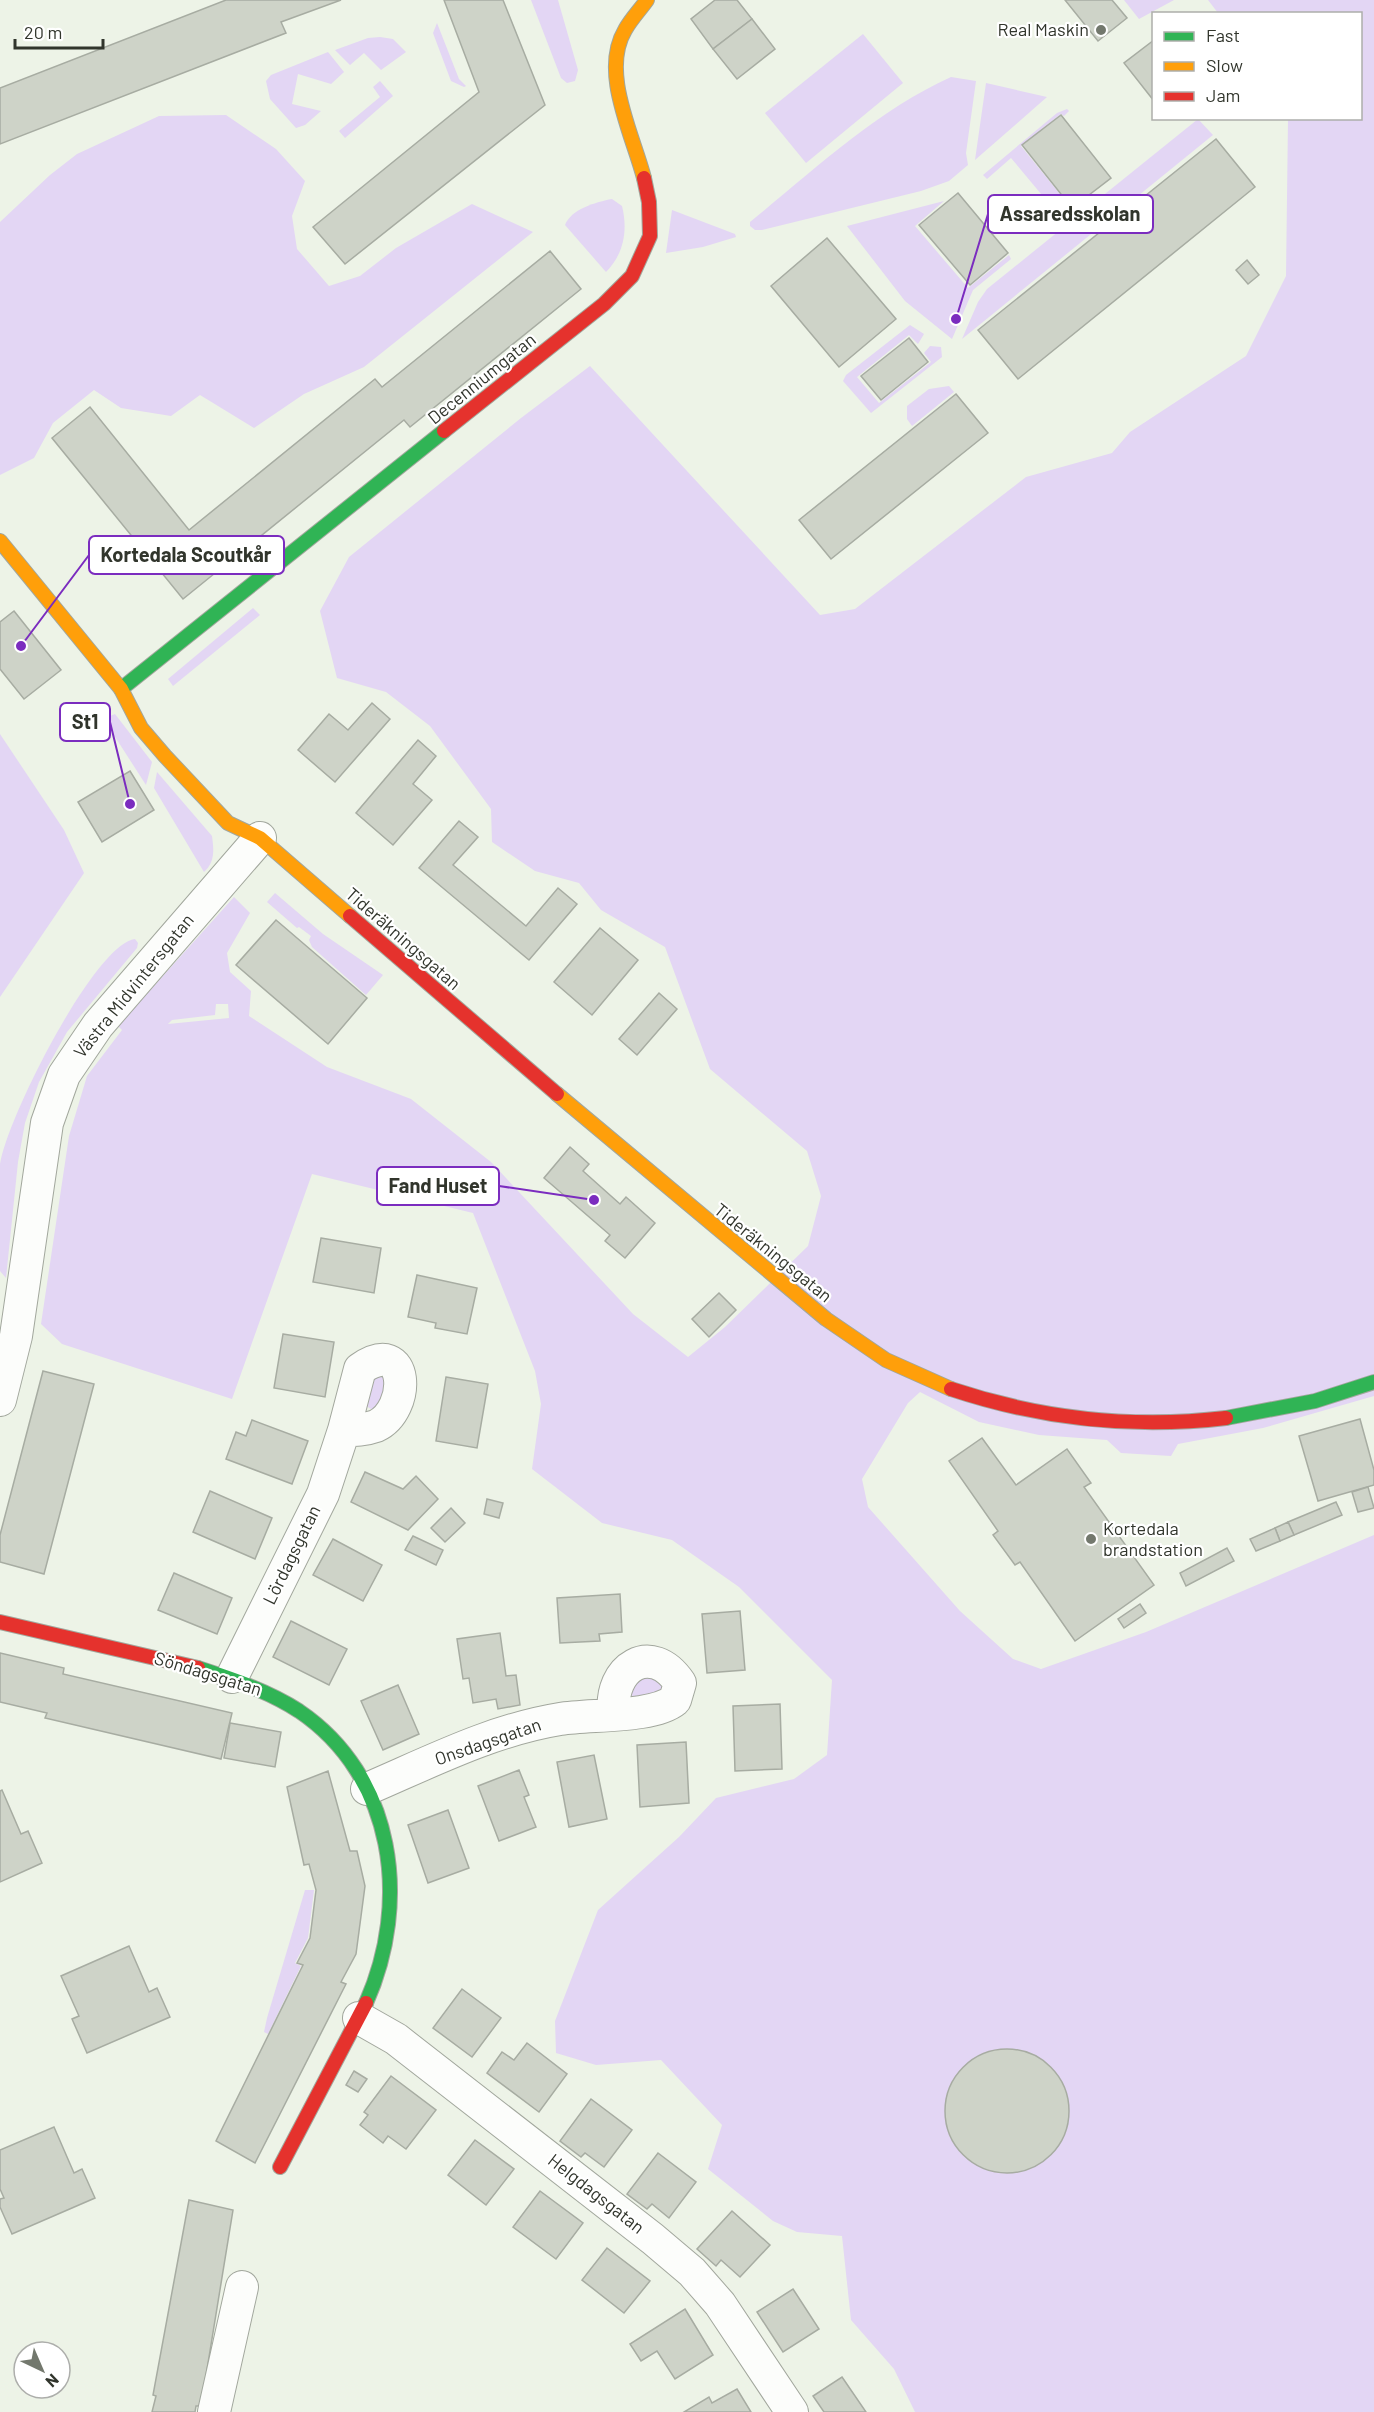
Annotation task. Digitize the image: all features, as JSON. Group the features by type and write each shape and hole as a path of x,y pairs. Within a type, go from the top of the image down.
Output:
{"street":[{"name":"Decenniumgatan","path":"121,689 610,299 637,268 649,232 650,197 618,101 616,78 618,51 624,34 633,16 647,0"},
{"name":"Tideräkningsgatan","path":"0,541 121,689 141,728 228,823 252,826 426,983 814,1310 884,1359 922,1379 999,1407 1058,1418 1153,1423 1239,1417 1315,1401 1374,1382"},
{"name":"Tideräkningsgatan","path":"121,689 150,708"},
{"name":"Västra Midvintersgatan","path":"0,1400 16,1336 47,1123 64,1075 98,1025 252,826"},
{"name":"Lördagsgatan","path":"232,1677 322,1494 344,1430"},
{"name":"Söndagsgatan","path":"0,1622 94,1642 232,1677 266,1690 293,1705 313,1720 346,1756 367,1789 380,1818 390,1858 391,1893 383,1958 359,2018 280,2167"},
{"name":"Onsdagsgatan","path":"367,1789 460,1749 512,1730 559,1719 614,1713"},
{"name":"Helgdagsgatan","path":"359,2018 396,2039 654,2239 692,2272 720,2304 792,2412"},
{"path":"214,2412 242,2287"}],"shaded area":[{"path":"531,0 558,0 578,70 575,81 567,83 561,78"},
{"path":"1124,0 1174,0 1139,19"},
{"path":"1208,0 1374,0 1374,1396 1263,1428 1178,1444 1171,1456 1121,1453 1107,1440 1039,1435 979,1422 920,1392 908,1403 862,1479 868,1507 960,1611 1013,1659 1041,1669 1146,1632 1374,1535 1374,2412 915,2412 894,2369 851,2320 842,2236 797,2232 773,2221 708,2169 722,2125 661,2060 596,2065 556,2053 555,2021 598,1910 679,1837 716,1798 794,1779 827,1755 832,1680 739,1587 672,1540 602,1523 532,1469 541,1404 535,1371 473,1213 312,1174 232,1399 62,1344 41,1324 69,1136 87,1076 122,1030 118,1026 234,897 250,913 227,953 230,972 251,991 249,1016 327,1067 411,1099 491,1162 633,1314 688,1357 725,1327 808,1246 821,1196 807,1151 710,1069 665,947 601,910 579,883 535,871 492,842 491,809 430,726 386,692 337,678 320,611 349,557 521,418 590,366 820,615 855,609 1026,477 1112,453 1130,432 1246,356 1286,276 1288,120 1362,120 1362,12 1217,12","holes":["216,1004 228,1004 229,1018 168,1024 172,1020 215,1015"]},
{"path":"437,23 459,79 466,86 464,87 451,81 433,33"},
{"path":"863,34 903,83 806,163 765,113"},
{"path":"368,38 393,39 406,52 381,70 364,53 350,65 335,50"},
{"path":"328,52 344,72 331,84 298,74 292,104 321,111 305,125 296,128 270,99 266,81 271,75"},
{"path":"951,77 976,81 966,153 968,165 949,181 921,191 762,230 755,230 750,226 750,222 871,124 923,91"},
{"path":"380,81 393,96 345,138 339,131 380,97 373,87"},
{"path":"986,83 1047,97 975,160"},
{"path":"1067,109 1069,111 1064,116 1061,114 1021,146 1073,210 1062,219 1011,158 987,179 983,175 1057,113"},
{"path":"226,115 276,149 305,181 292,216 297,249 329,286 360,276 396,248 472,204 533,232 364,367 304,394 254,428 200,395 171,416 121,408 94,390 53,423 34,458 0,475 0,222 50,175 77,154 159,116"},
{"path":"1197,120 1213,135 962,339 978,302 987,289"},
{"path":"612,199 622,206 625,224 621,250 606,272 565,225 568,219 578,211 592,204"},
{"path":"944,201 915,226 968,288 1009,255 1011,259 973,290 952,339 905,301 847,226"},
{"path":"672,210 735,234 736,237 703,247 666,253"},
{"path":"910,325 924,334 918,344 909,335 857,377 879,403 931,362 924,353 930,346 941,347 942,357 871,413 843,381 846,375"},
{"path":"949,386 954,392 912,426 907,419 907,406 929,389"},
{"path":"253,608 260,615 173,686 168,679"},
{"path":"115,714 152,762 146,785 107,723 110,716"},
{"path":"0,734 64,830 84,873 0,997"},
{"path":"157,772 212,836 213,856 204,872 154,788"},
{"path":"275,893 323,934 383,975 366,995 312,947 309,940 311,936 299,927 297,928 267,902"},
{"path":"135,939 138,943 137,948 67,1032 39,1082 25,1123 18,1162 6,1278 0,1271 0,1166 5,1144 34,1077 75,1002 97,971 118,948"},
{"path":"385,1370 388,1401 373,1410 366,1406 366,1376"},
{"path":"640,1672 662,1682 663,1690 636,1701 629,1692"},
{"path":"305,1890 314,1890 308,1938 295,1963 301,1966 268,2034 264,2032 267,2018"}],"building":[{"path":"226,0 341,0 281,22 286,33 0,144 0,88"},
{"path":"444,0 503,0 545,105 345,264 313,227 479,92"},
{"path":"715,0 737,0 752,19 713,49 691,19"},
{"name":"Real Maskin","path":"1065,0 1112,0 1127,18 1098,41"},
{"path":"752,19 775,49 737,79 713,49"},
{"path":"1152,42 1152,98 1124,63"},
{"path":"1061,115 1111,178 1072,208 1022,145"},
{"path":"1216,139 1255,187 1018,379 978,330"},
{"path":"958,193 1008,253 970,285 919,225"},
{"path":"827,238 896,319 839,367 771,286"},
{"path":"550,251 581,289 410,427 404,420 183,599 52,438 90,407 189,530 375,379 382,387"},
{"path":"1247,260 1259,275 1248,284 1236,270"},
{"path":"909,338 928,362 881,400 861,376"},
{"path":"956,394 988,433 831,559 799,520"},
{"path":"14,611 61,670 24,699 0,669 0,622"},
{"path":"372,703 390,719 335,782 298,750 329,714 348,730"},
{"path":"418,740 436,756 413,784 432,800 393,845 356,813"},
{"path":"130,771 154,810 102,842 78,802"},
{"path":"459,821 478,837 453,865 526,926 558,888 577,904 529,960 419,868"},
{"path":"276,920 367,998 328,1044 236,965"},
{"path":"600,928 638,960 592,1015 554,982"},
{"path":"659,993 677,1009 637,1055 619,1039"},
{"path":"570,1147 589,1164 583,1171 620,1204 626,1197 655,1223 625,1258 605,1241 610,1235 544,1178"},
{"path":"321,1238 381,1248 374,1293 313,1282"},
{"path":"417,1275 477,1288 467,1334 435,1328 436,1323 408,1317"},
{"path":"719,1293 736,1310 709,1337 692,1319"},
{"path":"283,1334 334,1342 325,1397 274,1388"},
{"path":"43,1371 94,1384 44,1574 0,1562 0,1535"},
{"path":"446,1377 488,1384 477,1448 436,1441"},
{"path":"1360,1419 1374,1470 1374,1485 1318,1501 1299,1436"},
{"path":"252,1420 308,1441 292,1484 226,1459 236,1432 246,1436"},
{"path":"982,1438 1016,1485 1067,1449 1091,1483 1084,1487 1154,1585 1075,1641 1020,1562 1015,1565 993,1535 998,1531 949,1461"},
{"path":"365,1472 403,1489 416,1476 438,1499 408,1530 351,1502"},
{"path":"1368,1487 1374,1508 1358,1512 1352,1492"},
{"path":"210,1491 272,1518 255,1559 193,1532"},
{"path":"487,1499 503,1503 499,1518 484,1514"},
{"path":"1336,1502 1342,1515 1294,1535 1288,1522"},
{"path":"451,1508 465,1523 445,1542 431,1528"},
{"path":"1288,1522 1294,1535 1280,1541 1275,1528"},
{"path":"1275,1528 1280,1541 1256,1551 1250,1539"},
{"path":"413,1536 443,1550 436,1565 405,1550"},
{"path":"333,1539 382,1565 363,1601 313,1575"},
{"path":"1227,1548 1234,1561 1186,1586 1180,1573"},
{"path":"174,1573 232,1598 217,1634 158,1610"},
{"path":"620,1594 622,1632 599,1634 600,1641 560,1643 557,1598"},
{"path":"1140,1604 1146,1613 1124,1628 1118,1619"},
{"path":"740,1611 745,1670 707,1673 702,1614"},
{"path":"291,1621 347,1649 329,1685 273,1657"},
{"path":"500,1633 506,1676 516,1675 520,1705 498,1709 496,1699 473,1703 469,1678 463,1679 457,1639"},
{"path":"0,1653 64,1668 63,1674 232,1713 221,1759 45,1718 47,1713 0,1702"},
{"path":"398,1685 419,1734 383,1750 361,1701"},
{"path":"780,1704 782,1769 735,1771 733,1706"},
{"path":"230,1723 281,1732 275,1767 224,1758"},
{"path":"686,1742 689,1803 640,1807 637,1745"},
{"path":"594,1755 607,1819 569,1827 557,1762"},
{"path":"519,1770 529,1795 524,1797 536,1827 499,1841 478,1786"},
{"path":"328,1771 350,1851 357,1851 365,1886 356,1954 341,1982 346,1984 255,2163 216,2141 303,1965 297,1963 310,1938 316,1890 309,1864 304,1865 287,1787"},
{"path":"2,1790 21,1834 28,1831 42,1863 0,1882 0,1791"},
{"path":"448,1810 469,1868 428,1883 408,1825"},
{"path":"129,1946 149,1992 157,1988 170,2017 87,2053 72,2019 79,2016 61,1976"},
{"path":"462,1989 501,2018 472,2057 433,2028"},
{"path":"527,2043 567,2074 539,2112 487,2073 502,2052 514,2060"},
{"path":"1007,2049 1031,2054 1051,2067 1064,2087 1069,2111 1064,2135 1051,2155 1031,2168 1007,2173 983,2168 963,2155 950,2135 945,2111 950,2087 963,2067 983,2054"},
{"path":"354,2071 367,2079 358,2092 346,2085"},
{"path":"391,2076 436,2110 406,2149 388,2136 383,2143 360,2125 368,2115 364,2112"},
{"path":"591,2099 632,2130 604,2167 585,2153 581,2157 560,2141"},
{"path":"54,2127 74,2173 82,2169 95,2198 12,2234 0,2207 0,2199 4,2198 0,2189 0,2150"},
{"path":"475,2140 514,2169 486,2205 448,2175"},
{"path":"658,2153 696,2182 669,2218 652,2204 647,2209 627,2194"},
{"path":"540,2191 583,2223 556,2259 513,2227"},
{"path":"189,2200 233,2210 201,2406 196,2406 195,2412 152,2412 156,2396 153,2395"},
{"path":"732,2211 770,2245 740,2277 721,2260 716,2266 697,2249"},
{"path":"607,2248 650,2281 624,2313 582,2280"},
{"path":"793,2289 819,2329 783,2352 757,2312"},
{"path":"685,2309 713,2355 675,2379 657,2351 641,2361 630,2344"},
{"path":"842,2377 866,2412 824,2412 813,2396"},
{"path":"737,2389 751,2412 684,2412 709,2397 712,2403"}],"traffic: fast":[{"path":"121,689 444,431"},
{"path":"1226,1418 1315,1401 1374,1382"},
{"path":"198,1668 237,1681 299,1711 331,1738 356,1770 374,1805 385,1844 390,1883 388,1924 380,1964 366,2003"}],"traffic: slow":[{"path":"644,178 621,104 616,65 618,47 625,30 647,0"},
{"path":"0,541 121,689 141,728 165,756 228,823 260,838 350,916"},
{"path":"557,1094 826,1319 886,1360 951,1389"}],"traffic: jam":[{"path":"444,431 604,304 632,276 650,236 649,202 644,178"},
{"path":"350,916 557,1094"},
{"path":"951,1389 1019,1408 1087,1419 1156,1422 1226,1418"},
{"path":"0,1622 198,1668"},
{"path":"280,2167 366,2003"}],"place":[{"name":"Real Maskin","path":"1101,30"},
{"name":"Assaredsskolan","path":"956,319"},
{"name":"Kortedala Scoutkår","path":"21,646"},
{"name":"St1","path":"130,804"},
{"name":"Fand Huset","path":"594,1200"},
{"name":"Kortedala brandstation","path":"1091,1539"}]}
